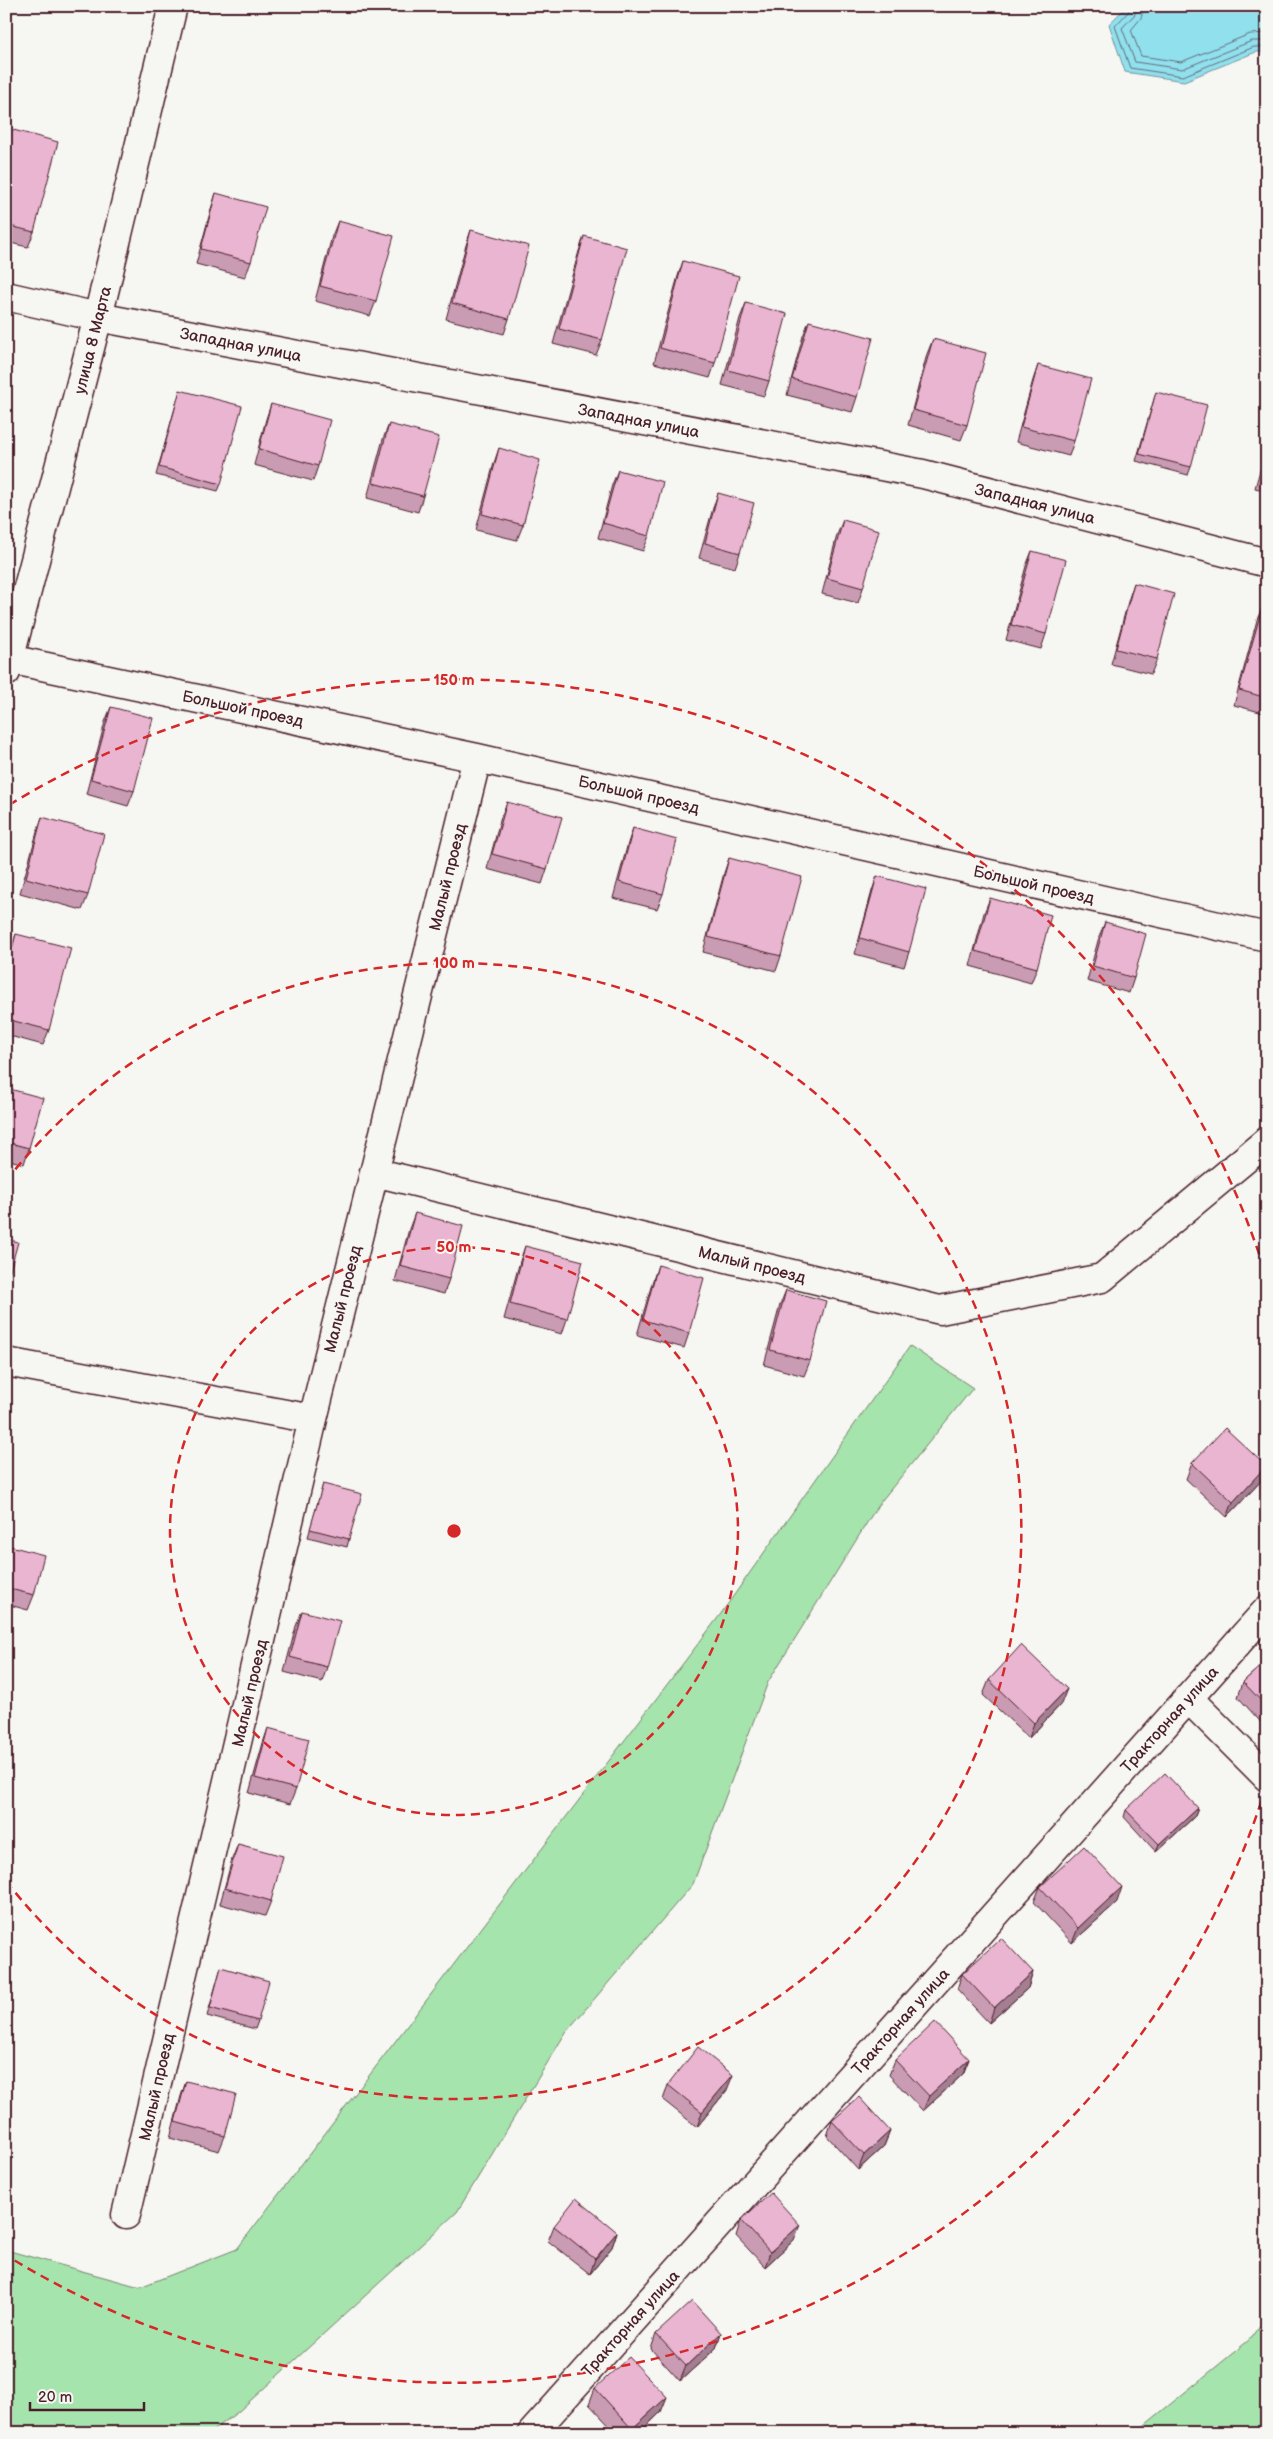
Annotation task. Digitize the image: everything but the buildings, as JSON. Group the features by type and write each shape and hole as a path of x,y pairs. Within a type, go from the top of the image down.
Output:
{"street":[{"name":"улица 8 Марта","path":"8,665 98,317 174,6"},
{"name":"Западная улица","path":"6,296 98,317 923,474 1267,563"},
{"name":"Большой проезд","path":"8,665 477,758 1267,937"},
{"name":"Малый проезд","path":"126,2215 313,1419 477,758"},
{"name":"Малый проезд","path":"374,1172 940,1310 1102,1278 1267,1141"},
{"path":"6,1362 313,1419"},
{"name":"Тракторная улица","path":"532,2433 1267,1610"},
{"path":"1188,1698 1267,1776"}],"green space":[{"path":"910,1346 973,1388 878,1505 768,1682 693,1884 566,2032 457,2212 239,2411 210,2433 6,2433 6,2250 140,2287 237,2249 720,1615"},
{"path":"1267,2316 1267,2433 1135,2433 1249,2340"}],"water":[{"path":"1127,6 1267,6 1267,52 1256,52 1184,81 1125,72 1109,24"}]}
